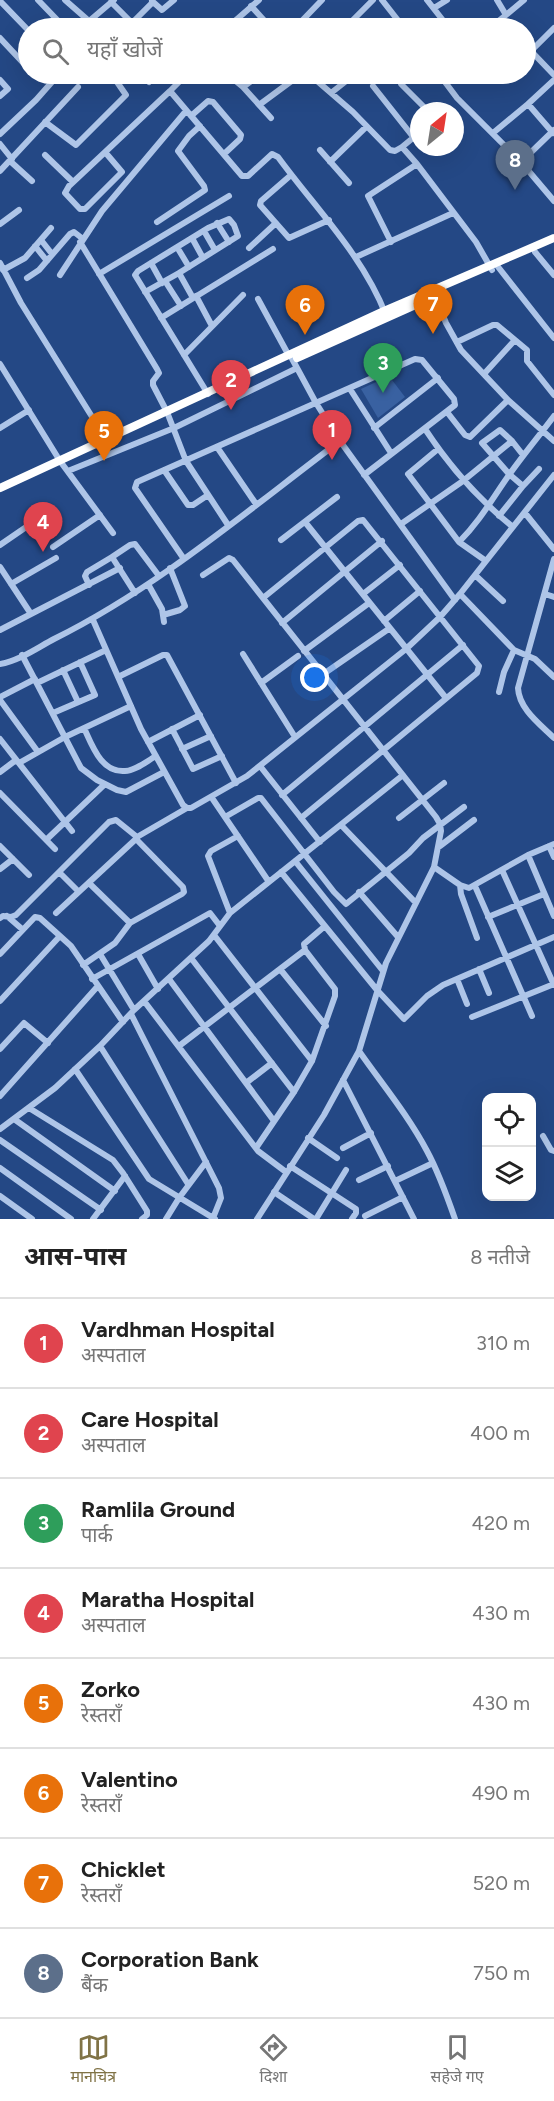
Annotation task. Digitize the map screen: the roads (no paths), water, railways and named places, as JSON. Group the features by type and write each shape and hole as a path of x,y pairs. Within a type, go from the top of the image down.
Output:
{"highway":[{"path":"386,315 435,296 554,238"},
{"path":"0,493 64,466 108,442 292,360 386,315 554,243"},
{"path":"168,414 208,394 292,360"},
{"path":"0,488 64,466"}],"street":[{"path":"38,0 55,18"},
{"path":"65,0 86,18"},
{"path":"138,18 152,1 162,10 174,0"},
{"path":"238,18 259,0"},
{"path":"305,18 322,0"},
{"path":"356,18 373,0"},
{"path":"382,0 396,18"},
{"path":"427,0 442,18"},
{"path":"434,8 447,0"},
{"path":"497,0 506,15"},
{"path":"504,18 524,0"},
{"path":"0,1 18,20"},
{"path":"92,18 112,1 124,18"},
{"path":"251,6 262,18"},
{"path":"536,46 554,28"},
{"path":"0,38 18,57"},
{"path":"536,59 552,70"},
{"path":"0,80 8,89 0,96"},
{"path":"493,133 554,80"},
{"path":"0,134 50,84"},
{"path":"45,122 75,145 126,95 118,84"},
{"path":"105,152 122,172 85,209 77,208 66,196 66,190 134,123 176,84"},
{"path":"239,84 271,118"},
{"path":"243,87 247,84"},
{"path":"259,105 287,84"},
{"path":"321,84 390,150 395,151 410,140"},
{"path":"331,93 342,84"},
{"path":"400,84 419,102"},
{"path":"446,84 554,201"},
{"path":"373,86 410,128"},
{"path":"0,171 78,87"},
{"path":"170,91 244,177 274,154 329,220 356,257 370,279 386,315"},
{"path":"191,116 208,101 213,102 241,135 240,139 224,154"},
{"path":"520,162 553,132 528,104"},
{"path":"60,275 129,178 186,111"},
{"path":"157,222 205,190 178,151 200,126"},
{"path":"330,162 366,127"},
{"path":"0,144 11,160 32,181"},
{"path":"402,147 494,267 554,338"},
{"path":"320,150 349,183"},
{"path":"45,155 74,182"},
{"path":"391,242 369,195 417,164"},
{"path":"291,175 260,202 260,205 291,238 329,220"},
{"path":"99,274 229,196"},
{"path":"0,224 19,210"},
{"path":"356,257 453,213"},
{"path":"146,292 238,236 234,225 228,218 135,274 208,394"},
{"path":"218,223 229,242"},
{"path":"249,248 276,223"},
{"path":"51,228 22,261 2,267 21,303 108,442"},
{"path":"204,231 215,250"},
{"path":"27,278 39,270 72,232 78,234 99,274 159,372 153,383 174,428 186,461 228,525"},
{"path":"192,238 203,258"},
{"path":"41,240 52,254"},
{"path":"35,246 47,261"},
{"path":"177,247 189,267"},
{"path":"161,318 273,249"},
{"path":"535,252 554,275"},
{"path":"151,263 181,306"},
{"path":"179,273 212,326"},
{"path":"184,355 243,295"},
{"path":"435,296 446,323 461,350 508,400 554,441"},
{"path":"258,299 340,441 458,597 514,650 528,655 551,675 554,666"},
{"path":"457,342 495,324 528,351 527,361 554,395"},
{"path":"484,374 514,341"},
{"path":"184,559 135,488 136,483 418,358 438,378 456,403 364,475"},
{"path":"64,466 174,428 292,360"},
{"path":"0,364 64,466 113,533"},
{"path":"374,428 438,378"},
{"path":"350,389 391,453"},
{"path":"447,412 465,435 470,437 508,400"},
{"path":"0,428 29,410"},
{"path":"459,542 476,526 523,454 554,416"},
{"path":"425,429 463,481 487,507 513,527"},
{"path":"523,454 500,430 482,442 482,446 523,486"},
{"path":"0,663 22,655 93,620 135,593 184,559 340,441"},
{"path":"401,524 463,481 512,441"},
{"path":"218,447 256,504"},
{"path":"438,449 408,472 459,542 486,561"},
{"path":"499,516 539,469"},
{"path":"164,470 188,506 208,495"},
{"path":"56,913 136,838 236,783 406,649 458,597 554,475"},
{"path":"281,540 337,497"},
{"path":"0,544 48,512"},
{"path":"525,513 554,549"},
{"path":"53,547 100,516"},
{"path":"263,598 361,520 366,521 478,663 479,670 301,818"},
{"path":"305,522 446,698"},
{"path":"282,623 382,541"},
{"path":"89,585 87,572 135,544 159,576"},
{"path":"112,557 135,593"},
{"path":"11,584 56,558"},
{"path":"203,575 231,559 440,824 439,846 434,867 383,971 359,1051 257,1219"},
{"path":"554,564 518,688 518,695 526,710 554,738"},
{"path":"363,594 400,565"},
{"path":"0,567 31,614"},
{"path":"0,630 120,568"},
{"path":"148,584 162,609 164,619 180,610 185,606 170,568"},
{"path":"475,575 503,601"},
{"path":"384,621 420,591"},
{"path":"545,594 554,597"},
{"path":"304,651 369,603"},
{"path":"93,620 148,742 187,808"},
{"path":"322,675 390,628"},
{"path":"282,795 426,673 463,645"},
{"path":"38,752 0,698 106,650"},
{"path":"500,692 504,672 514,650"},
{"path":"243,654 295,737"},
{"path":"22,655 85,772 105,784 126,792 164,772"},
{"path":"118,676 162,655 167,655 236,783"},
{"path":"261,682 298,657"},
{"path":"53,713 95,694 80,662"},
{"path":"63,670 78,702"},
{"path":"0,772 65,737 131,706"},
{"path":"148,742 200,715"},
{"path":"84,728 100,760 117,770 126,771 156,756"},
{"path":"172,729 193,769 222,756"},
{"path":"182,749 211,736"},
{"path":"0,739 72,831"},
{"path":"260,766 320,842"},
{"path":"0,1130 29,1108 100,1046 132,1012 192,958 214,935 230,913 403,775"},
{"path":"399,818 444,783"},
{"path":"46,840 105,784"},
{"path":"0,793 55,849"},
{"path":"212,798 269,882"},
{"path":"225,817 261,798 344,903 464,807"},
{"path":"3,917 16,915 112,820 120,822 184,890 182,894 130,923 118,941 83,966"},
{"path":"439,846 474,820"},
{"path":"341,825 416,903"},
{"path":"230,913 207,858 211,851 238,836"},
{"path":"434,867 460,885 469,888 528,855 551,845 554,857"},
{"path":"0,846 29,875"},
{"path":"528,855 554,916"},
{"path":"0,869 13,858"},
{"path":"295,861 383,971"},
{"path":"472,1017 554,984 502,870"},
{"path":"58,872 79,892"},
{"path":"281,872 376,990 404,1019 435,990 554,937"},
{"path":"89,883 130,923"},
{"path":"460,885 477,938"},
{"path":"475,886 532,1016"},
{"path":"359,892 398,937"},
{"path":"488,917 544,894"},
{"path":"92,979 210,913 220,926"},
{"path":"3,917 22,929"},
{"path":"0,954 22,929 37,917 67,942 123,1022"},
{"path":"256,1148 312,1061 326,1026 335,989 305,950 304,944 325,926"},
{"path":"214,935 312,1061"},
{"path":"0,1001 60,936"},
{"path":"179,1046 305,950"},
{"path":"75,1069 149,1179 214,1219 221,1195 132,1012 100,954"},
{"path":"138,954 158,988"},
{"path":"192,958 294,1092"},
{"path":"280,969 326,1026"},
{"path":"479,969 489,993"},
{"path":"169,979 274,1121"},
{"path":"457,979 467,1004"},
{"path":"0,1096 97,987"},
{"path":"144,1001 266,1159 288,1169 356,1209 352,1219"},
{"path":"0,1049 24,1023 48,1043"},
{"path":"100,1046 188,1184"},
{"path":"359,1051 408,1120 433,1163 455,1219"},
{"path":"246,1083 272,1063"},
{"path":"343,1080 414,1219"},
{"path":"29,1108 113,1160 147,1211 147,1215 142,1219"},
{"path":"14,1119 115,1191"},
{"path":"343,1148 371,1133"},
{"path":"543,1136 551,1150 554,1151"},
{"path":"308,1138 337,1158"},
{"path":"0,1140 101,1210"},
{"path":"166,1219 188,1184 206,1162"},
{"path":"395,1181 433,1163"},
{"path":"359,1180 387,1166"},
{"path":"0,1168 71,1219"},
{"path":"274,1192 315,1219 346,1170"},
{"path":"93,1219 125,1176"},
{"path":"0,1196 32,1219"},
{"path":"365,1216 403,1197"},
{"path":"374,1211 378,1219"}],"place":[{"name":"Corporation Bank","path":"515,190"},
{"name":"Chicklet","path":"433,334"},
{"name":"Valentino","path":"305,335"},
{"name":"Ramlila Ground","path":"383,393"},
{"name":"Care Hospital","path":"231,410"},
{"name":"Vardhman Hospital","path":"332,460"},
{"name":"Zorko","path":"104,461"},
{"name":"Maratha Hospital","path":"43,552"}]}
